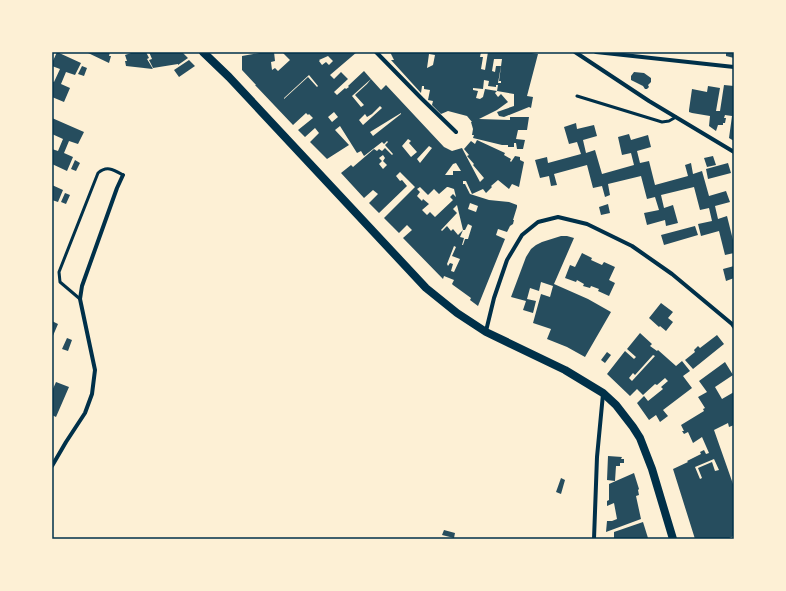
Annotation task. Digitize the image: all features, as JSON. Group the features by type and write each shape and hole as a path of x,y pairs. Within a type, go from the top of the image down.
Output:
{"main road":[{"path":"203,52 234,83 426,288 457,314 486,332 565,370 603,393 616,405 640,438 652,469 673,539"}],"street":[{"path":"376,52 456,132"},
{"path":"575,52 650,101 734,152"},
{"path":"596,52 734,67"},
{"path":"52,466 54,459 85,413 92,394 95,370 80,299 82,286 123,175"},
{"path":"486,332 494,298 507,260 522,235 538,222 558,217 587,224 632,246 672,274 734,327"},
{"path":"594,539 597,457 603,393"}],"lane":[{"path":"577,96 662,122 669,121 676,117"},
{"path":"80,299 60,282 59,272 98,173 102,169 107,168 123,175"}],"building":[{"path":"57,52 81,63 75,75 66,72 61,84 70,88 64,102 52,97 52,81 54,82 60,69 52,66"},
{"path":"86,52 110,52 109,56 111,56 109,63"},
{"path":"134,52 146,52 149,58 147,59 153,69 126,66 125,61 127,61 125,55"},
{"path":"149,52 182,52 188,58 178,65 153,68 149,60 152,59"},
{"path":"274,52 275,61 271,62 272,70 275,68 278,71 290,60 283,53 284,52 357,52 330,75 334,79 341,72 348,79 334,92 337,95 345,88 346,89 349,87 348,86 364,71 381,90 386,85 444,147 452,151 462,148 480,182 484,178 473,165 474,164 467,156 469,155 464,149 471,141 475,144 477,140 505,153 504,155 511,159 511,162 515,156 520,157 520,160 524,162 519,187 512,184 509,189 498,180 486,193 483,189 472,194 466,181 463,181 463,184 465,184 470,194 489,200 509,202 517,205 513,224 507,232 498,229 496,235 505,239 478,306 470,300 471,298 452,284 454,280 444,276 443,279 403,238 412,230 407,225 399,233 384,218 415,187 400,172 396,176 407,186 379,213 369,203 378,194 373,190 364,198 341,173 351,165 353,167 374,149 377,151 379,149 382,151 385,148 392,155 393,154 385,145 388,142 387,141 384,144 382,142 364,156 361,151 357,153 340,126 335,130 349,145 327,159 310,142 319,133 315,128 305,137 298,130 313,118 306,113 293,125 242,70 242,56","holes":["328,56 333,61 329,65 326,62 322,65 319,61","309,75 318,86 317,87 308,77 284,99","371,79 355,95 364,105 361,107 352,96","380,106 382,108 363,125 359,120 365,114 367,117","334,112 338,117 332,122 328,117","401,113 373,136 370,132","408,139 411,141 409,143 417,152 411,157 402,146","429,146 432,148 420,163 417,159","383,155 385,158 383,161 387,165 383,169 379,164 382,161 379,158","456,163 461,171 453,171 453,175 445,175 453,164","420,187 428,195 434,189 439,194 448,187 454,189 456,197 453,194 450,197 453,200 435,217 430,212 427,215 422,210 429,204 423,199 422,201 417,196 420,192 417,189","470,203 478,206 476,212 468,209","457,205 463,230 458,235 453,229 451,231 447,226 442,231 441,230 457,213 453,209","468,224 472,226 468,239 465,239 462,245 464,238 460,237 463,230 465,230","454,246 456,247 452,256 460,259 454,272 451,271 453,264 450,263 448,266 447,264"]},
{"path":"390,52 481,52 480,57 483,57 481,69 485,70 488,52 525,52 538,54 527,96 533,97 531,108 529,107 504,117 499,116 497,112 514,106 514,94 497,91 495,93 498,97 501,94 508,102 497,110 479,119 510,120 510,117 529,117 527,130 518,130 516,139 525,140 523,149 517,149 516,143 514,143 514,147 508,147 508,145 473,138 472,122 467,116 448,111 441,114 432,105 433,101 428,100 430,90 424,89 424,86 422,86 421,93 391,60 394,60","holes":["429,54 435,55 433,65 427,68","494,59 502,59 499,81 501,81 501,83 498,83 501,66 496,66 495,72 492,71","484,80 489,81 488,86 496,87 496,85 498,85 497,91 485,89 483,97 480,99 476,98 478,91 473,90 473,88 483,89"]},
{"path":"726,52 734,52 734,58 726,56"},
{"path":"189,60 195,66 179,77 174,70"},
{"path":"82,66 87,68 84,76 78,74"},
{"path":"634,72 644,73 651,78 651,82 647,89 631,80 631,76"},
{"path":"724,85 734,86 734,141 729,138 732,116 725,115 725,123 723,123 723,125 718,125 716,131 709,126 710,116 689,112 692,89 707,92 708,86 720,88 716,111 720,111"},
{"path":"52,118 84,132 78,144 69,141 64,153 73,157 67,171 52,164 52,149 58,151 63,139 52,134"},
{"path":"576,123 577,129 594,125 597,136 583,140 586,153 595,150 602,174 634,165 631,153 622,155 618,137 629,134 631,140 648,135 651,147 637,151 640,163 649,161 655,185 688,176 685,165 691,163 693,174 702,171 709,196 726,191 730,202 715,206 718,219 727,216 733,240 734,239 734,253 725,255 719,231 701,236 698,224 712,221 709,208 700,210 694,187 661,195 664,208 673,205 678,223 666,226 665,220 647,225 644,213 659,210 655,197 647,199 641,176 608,184 610,195 605,197 602,186 593,188 587,165 554,174 557,185 551,186 549,176 540,178 535,160 547,157 548,163 581,154 577,142 569,144 564,127"},
{"path":"713,156 716,165 707,167 704,158"},
{"path":"75,160 80,163 76,171 71,169"},
{"path":"728,163 731,173 708,179 706,169"},
{"path":"52,185 63,190 58,202 52,200"},
{"path":"65,193 70,195 66,204 61,202"},
{"path":"608,204 610,213 601,215 599,207"},
{"path":"695,226 698,235 664,245 661,235"},
{"path":"561,236 574,238 554,284 588,299 611,312 585,357 567,347 547,339 551,329 533,323 541,294 550,297 553,286 541,282 539,291 530,288 527,299 536,301 533,313 523,310 526,301 511,297 526,257 531,249 542,242"},
{"path":"582,253 592,258 591,260 602,265 604,262 615,267 609,280 615,283 609,296 598,291 599,289 591,286 590,288 583,286 584,284 577,280 576,282 565,278 570,265 575,267"},
{"path":"734,266 734,278 726,281 723,269"},
{"path":"661,303 673,312 668,318 673,322 666,331 649,318"},
{"path":"52,321 58,324 52,338"},
{"path":"640,333 652,344 650,346 657,351 658,350 676,366 682,361 690,371 683,376 692,388 663,410 668,416 660,422 656,415 649,420 637,403 644,396 648,401 663,389 661,387 668,381 665,378 657,385 655,384 643,395 637,389 630,396 607,374 625,351 634,359 636,357 627,349","holes":["653,355 655,356 632,381 629,378 633,373 635,375"]},
{"path":"717,335 724,344 693,369 685,360 695,352 694,350 698,346 700,348"},
{"path":"67,338 72,340 68,351 62,349"},
{"path":"607,352 611,355 605,363 601,360"},
{"path":"725,362 733,375 715,387 722,399 734,392 734,425 729,427 728,423 714,430 733,484 734,483 734,536 727,539 695,539 673,469 688,462 687,461 701,454 700,452 704,450 706,454 709,453 702,437 693,443 688,432 684,434 682,431 684,431 681,425 704,411 703,409 705,408 698,397 707,392 699,381","holes":["714,459 719,470 715,471 712,462 698,468 702,478 700,479 695,467"]},
{"path":"56,382 69,387 56,417 52,415 52,391"},
{"path":"608,456 622,457 621,459 624,459 624,463 620,463 620,466 616,466 615,481 607,480"},
{"path":"634,473 639,489 639,495 636,496 641,519 606,532 607,521 617,519 614,503 607,506 607,501 609,500 609,484"},
{"path":"561,478 565,480 561,494 556,492"},
{"path":"643,522 648,538 614,539 614,532"},
{"path":"444,530 455,533 454,538 442,535"}]}
